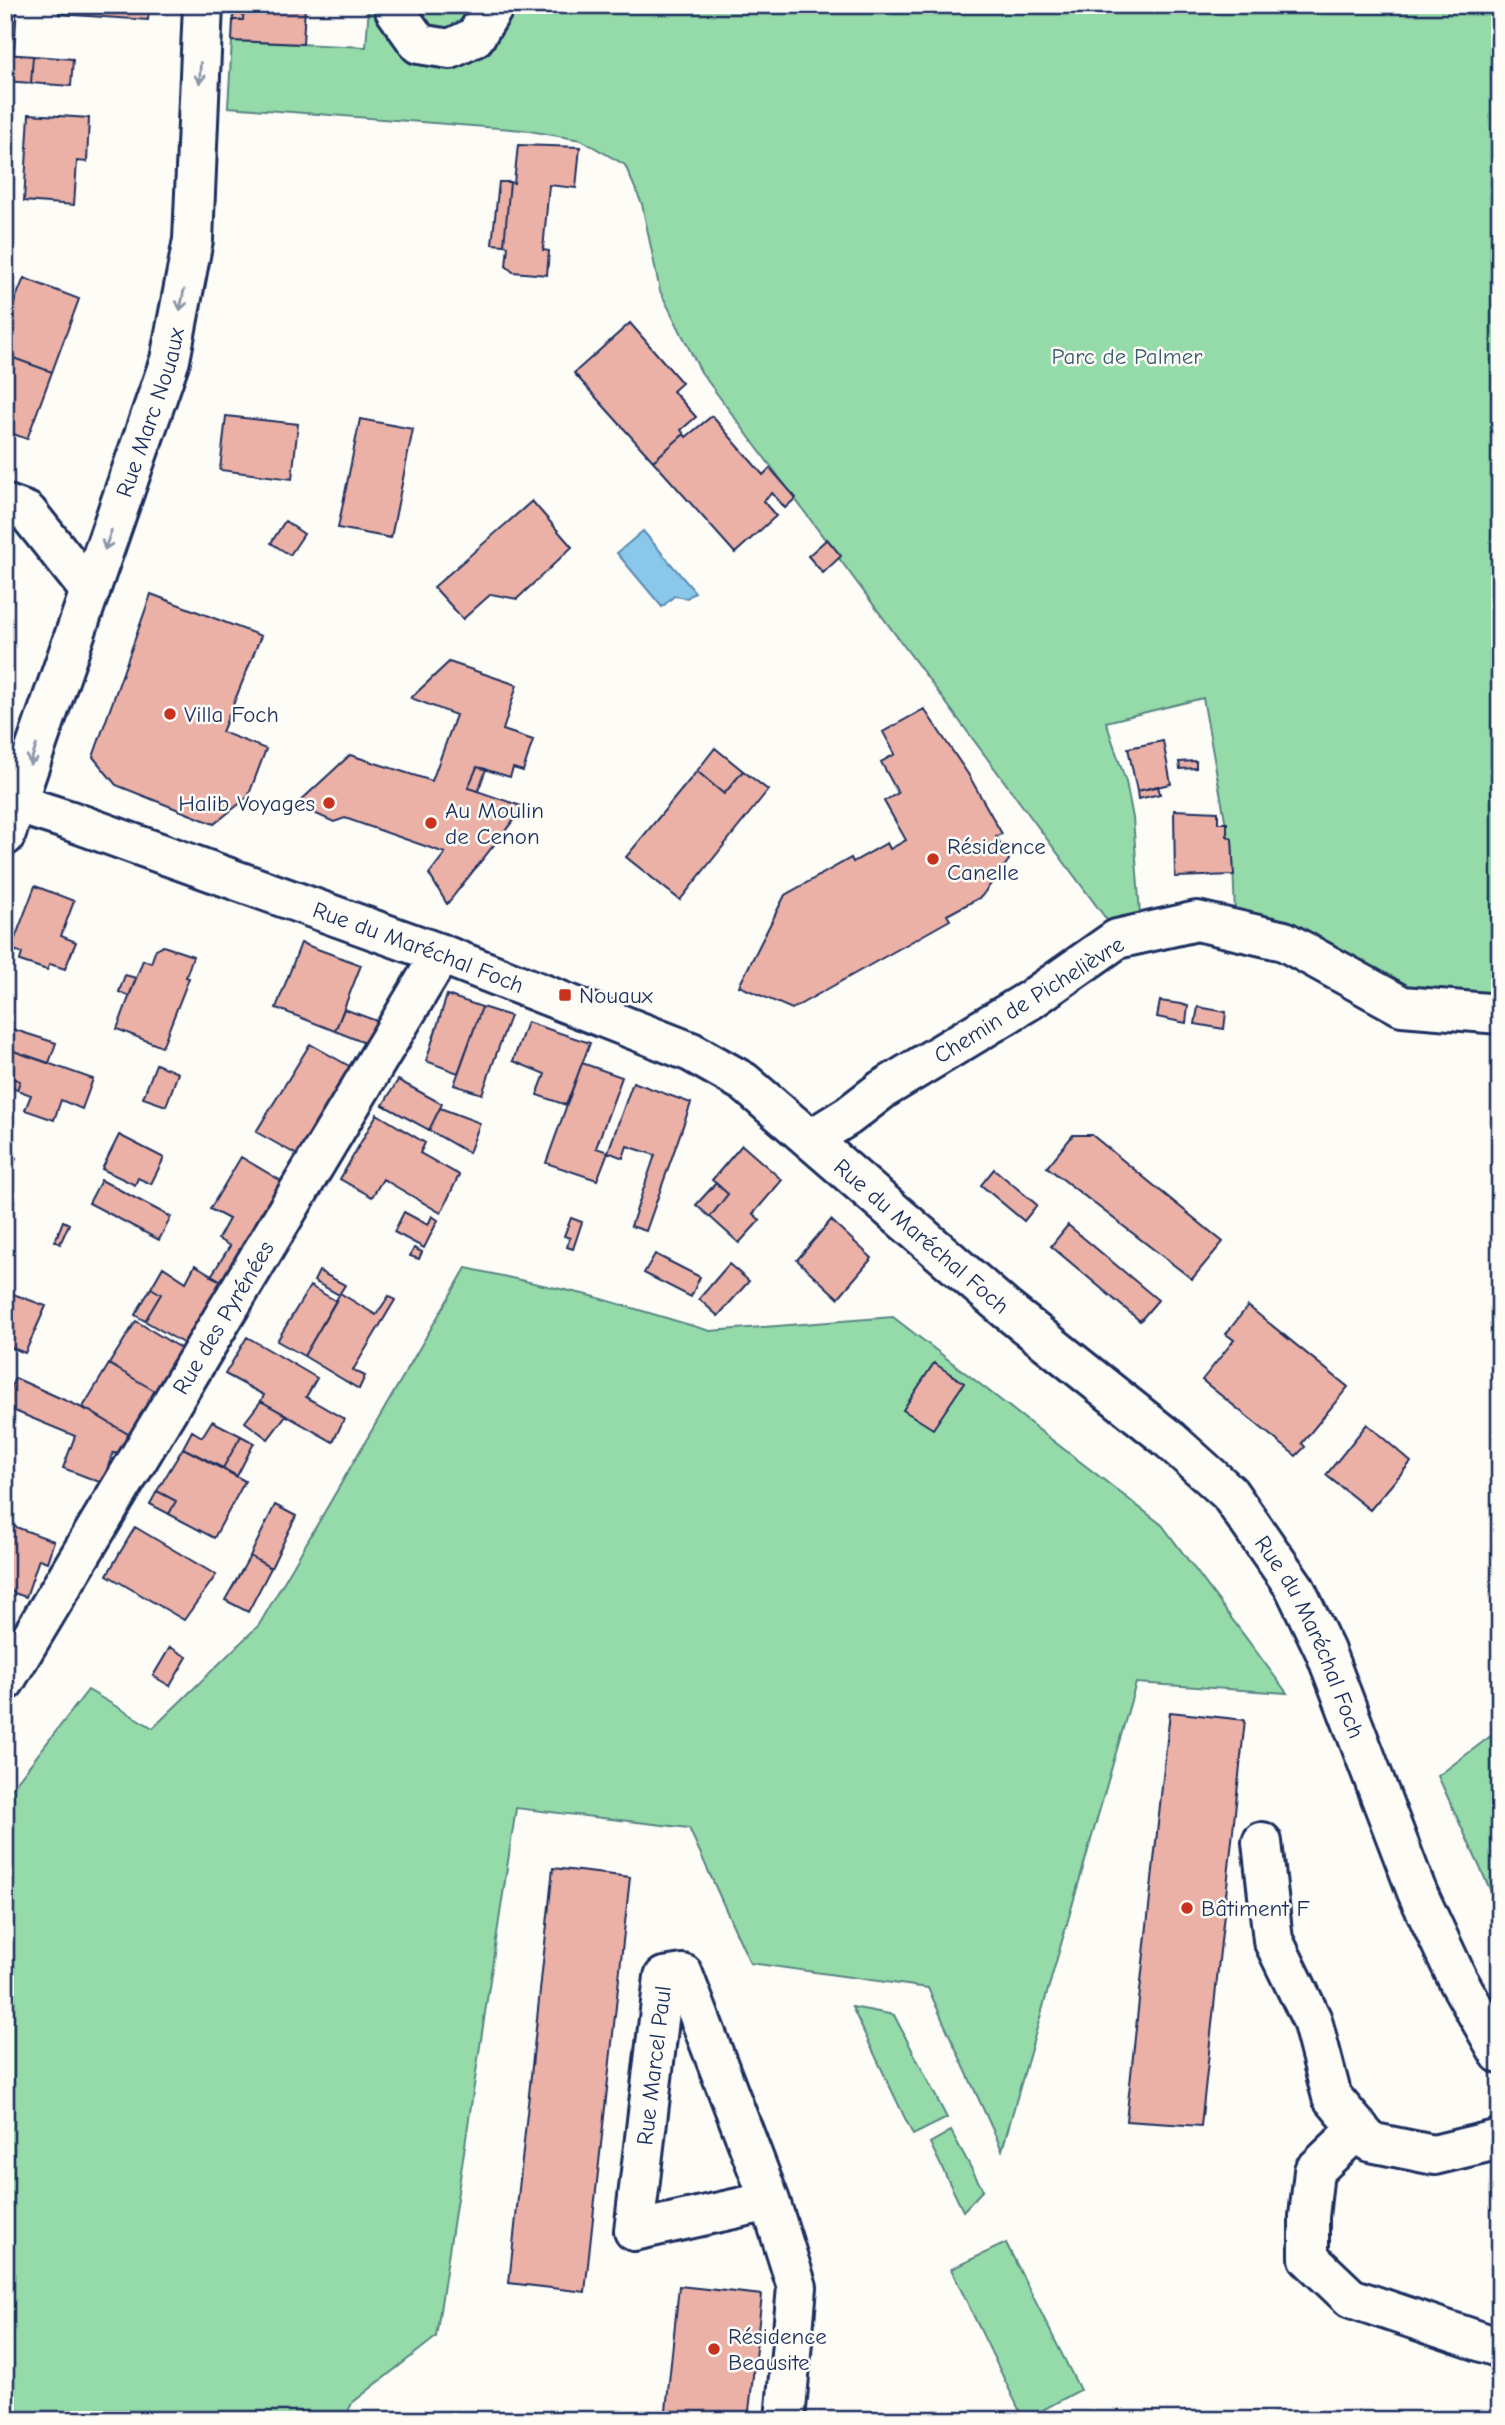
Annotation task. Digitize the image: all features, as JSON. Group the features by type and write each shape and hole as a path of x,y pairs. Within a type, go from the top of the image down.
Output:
{"street":[{"name":"Rue Marc Nouaux","path":"9,814 90,591 173,347 193,240 203,5"},
{"path":"395,5 395,10 419,44 450,49 475,37 495,5"},
{"path":"5,504 27,512 90,591"},
{"name":"Rue du Maréchal Foch","path":"9,814 80,824 441,954 691,1052 744,1082 1007,1310 1170,1440 1229,1493 1295,1588 1325,1651 1417,1892 1458,1980 1500,2054"},
{"name":"Chemin de Pichelièvre","path":"811,1139 883,1090 1030,1000 1117,939 1197,921 1284,941 1402,1006 1500,1014"},
{"name":"Rue des Pyrénées","path":"5,1681 441,954"},
{"path":"1262,1842 1273,1940 1312,2020 1332,2096 1370,2142 1434,2155 1500,2139"},
{"name":"Rue Marcel Paul","path":"770,2201 634,2231 664,1977 682,1975 770,2201 797,2287 785,2420"},
{"path":"1359,2128 1314,2171 1309,2217 1309,2258 1351,2298 1500,2348"}],"green space":[{"name":"Parc de Palmer","path":"369,5 1500,5 1500,1012 1451,990 1402,986 1235,913 1232,840 1228,836 1203,698 1106,722 1126,782 1133,818 1140,914 1110,924 701,372 660,291 642,204 625,165 581,140 524,130 228,107 232,41 366,47"},
{"path":"466,1268 592,1296 710,1331 893,1317 1162,1525 1287,1693 1136,1683 1002,2150 928,1988 750,1963 689,1828 516,1808 436,2337 352,2403 344,2420 5,2420 5,1797 88,1690 153,1728 259,1625"},
{"path":"1500,1729 1500,1911 1438,1776"},
{"path":"852,2007 894,2015 947,2118 913,2135"},
{"path":"951,2131 983,2190 963,2211 930,2143"},
{"path":"1006,2243 1080,2390 1024,2420 951,2269"}],"water":[{"path":"643,531 695,592 687,598 674,596 662,607 617,553"}],"building":[{"path":"7,5 17,5 14,55 5,54"},
{"path":"59,5 149,5 148,20 59,14"},
{"path":"234,5 244,5 243,20 233,20"},
{"path":"244,5 305,5 303,44 232,41 233,20 243,20"},
{"path":"5,54 33,56 31,83 5,81"},
{"path":"33,56 73,59 71,86 31,83"},
{"path":"29,114 89,118 87,162 77,161 74,205 24,201"},
{"path":"518,145 580,147 576,188 549,185 543,250 549,251 547,275 513,272 506,266 508,246 504,245 510,182 514,183"},
{"path":"499,182 510,182 504,245 492,244"},
{"path":"24,278 79,299 52,372 5,355 5,325"},
{"path":"630,323 682,383 673,391 696,417 681,430 684,434 653,461 574,373"},
{"path":"5,355 52,372 27,439 5,431"},
{"path":"226,416 298,424 292,479 220,470"},
{"path":"712,416 763,475 770,468 796,498 785,508 772,493 763,501 776,516 735,553 653,461 684,434 686,437"},
{"path":"360,419 413,429 391,538 338,528"},
{"path":"532,501 572,547 517,599 491,594 463,619 434,587"},
{"path":"285,521 304,534 290,555 271,543"},
{"path":"827,539 841,556 823,573 808,556"},
{"name":"Villa Foch","path":"151,594 261,636 222,732 266,749 248,797 214,824 116,785 93,757"},
{"path":"449,662 517,685 503,730 533,740 523,771 513,768 510,777 477,767 468,788 524,807 447,904 429,874 445,853 345,818 334,822 296,805 350,755 432,781 456,715 411,698"},
{"name":"Résidence Canelle","path":"924,709 968,774 1002,834 996,836 1009,860 981,897 947,915 950,920 792,1009 739,986 785,895 851,858 853,862 887,843 890,849 906,840 884,801 898,793 881,762 895,754 883,732"},
{"path":"1163,741 1171,784 1137,791 1128,748"},
{"path":"715,748 743,771 724,794 697,771"},
{"path":"1196,761 1196,768 1180,769 1179,762"},
{"path":"477,767 486,769 478,791 468,788"},
{"path":"697,771 724,794 743,771 768,790 680,900 626,857"},
{"path":"1158,786 1160,794 1138,799 1137,791"},
{"path":"1174,810 1218,812 1218,823 1227,823 1227,836 1232,839 1234,875 1175,877"},
{"path":"35,886 74,901 61,936 76,942 65,969 50,964 47,970 20,961 22,953 11,949"},
{"path":"301,943 361,965 335,1031 276,1008"},
{"path":"163,946 193,956 186,977 189,978 162,1047 117,1029 143,960 151,963 156,949"},
{"path":"125,975 136,978 129,996 119,992"},
{"path":"447,995 482,1007 458,1073 426,1061"},
{"path":"1160,1001 1188,1005 1186,1023 1157,1017"},
{"path":"482,1007 510,1016 482,1094 454,1085"},
{"path":"1198,1007 1226,1012 1224,1029 1195,1024"},
{"path":"344,1009 377,1021 365,1043 335,1031"},
{"path":"527,1022 590,1043 566,1105 537,1095 545,1074 513,1061"},
{"path":"9,1028 56,1043 49,1063 5,1048"},
{"path":"310,1044 351,1067 299,1156 256,1132"},
{"path":"5,1048 93,1079 82,1109 61,1100 54,1120 25,1110 31,1095 17,1090 20,1081 5,1075"},
{"path":"582,1063 622,1077 596,1148 608,1152 597,1180 546,1163"},
{"path":"156,1064 178,1073 166,1106 143,1098"},
{"path":"5,1075 20,1081 17,1090 5,1085"},
{"path":"398,1080 442,1104 429,1130 383,1105"},
{"path":"633,1082 691,1103 646,1231 631,1226 655,1155 627,1146 623,1158 608,1152"},
{"path":"440,1108 480,1123 469,1153 429,1130"},
{"path":"377,1114 425,1143 420,1153 459,1175 441,1213 383,1179 372,1197 340,1179"},
{"path":"119,1135 164,1158 151,1184 138,1178 135,1185 102,1169"},
{"path":"1073,1135 1092,1135 1223,1242 1192,1279 1047,1167"},
{"path":"742,1145 782,1180 753,1214 760,1220 739,1243 710,1217 728,1194 712,1180"},
{"path":"5,1154 16,1158 5,1189"},
{"path":"241,1157 283,1182 225,1283 211,1276 230,1246 218,1239 229,1219 210,1209"},
{"path":"994,1169 1037,1205 1024,1221 981,1185"},
{"path":"101,1180 171,1217 159,1240 89,1203"},
{"path":"716,1183 728,1194 710,1217 696,1205"},
{"path":"404,1212 428,1225 432,1216 438,1220 424,1248 394,1232"},
{"path":"571,1218 582,1222 573,1249 567,1247 570,1238 564,1236"},
{"path":"831,1220 872,1258 838,1298 797,1260"},
{"path":"63,1221 69,1224 60,1244 55,1241"},
{"path":"1068,1225 1158,1300 1140,1321 1051,1246"},
{"path":"414,1248 422,1252 419,1259 410,1256"},
{"path":"655,1254 700,1277 691,1297 644,1273"},
{"path":"729,1264 749,1281 718,1316 699,1299"},
{"path":"195,1265 225,1283 188,1346 145,1321 161,1294 151,1288 163,1267 186,1282"},
{"path":"319,1271 345,1285 340,1293 376,1315 389,1296 395,1300 353,1370 365,1376 359,1389 304,1356 339,1295 314,1281"},
{"path":"310,1286 336,1301 304,1356 277,1341"},
{"path":"151,1288 161,1294 145,1321 135,1315"},
{"path":"5,1291 46,1306 25,1353 5,1345"},
{"path":"1248,1306 1348,1387 1302,1443 1305,1447 1296,1456 1202,1380 1234,1340 1226,1334"},
{"path":"136,1321 185,1351 160,1394 109,1364"},
{"path":"247,1337 317,1378 306,1397 344,1419 333,1442 261,1401 264,1395 225,1374"},
{"path":"934,1363 964,1383 933,1429 903,1410"},
{"path":"109,1364 160,1394 133,1437 83,1407"},
{"path":"15,1378 89,1411 133,1437 124,1455 113,1453 102,1483 63,1468 75,1436 5,1407 5,1400"},
{"path":"261,1401 286,1415 268,1439 245,1422"},
{"path":"212,1421 241,1436 223,1468 183,1448 192,1431 202,1437"},
{"path":"1367,1424 1411,1462 1370,1510 1326,1475"},
{"path":"241,1436 254,1443 237,1476 223,1468"},
{"path":"183,1448 245,1481 214,1538 169,1514 176,1501 157,1491"},
{"path":"157,1491 176,1501 169,1514 150,1504"},
{"path":"275,1505 296,1516 271,1568 250,1556"},
{"path":"5,1523 54,1541 47,1562 39,1559 26,1597 5,1590"},
{"path":"135,1527 216,1575 184,1620 107,1575"},
{"path":"250,1556 271,1568 248,1612 225,1600"},
{"path":"170,1647 187,1657 170,1686 153,1676"},
{"name":"Bâtiment F","path":"1170,1712 1245,1720 1201,2126 1126,2121"},
{"path":"553,1868 630,1877 585,2292 509,2283"},
{"name":"Résidence Beausite","path":"679,2286 762,2295 748,2420 665,2420"}],"place":[{"name":"Villa Foch","path":"170,714"},
{"name":"Halib Voyages","path":"329,803"},
{"name":"Au Moulin de Cenon","path":"431,823"},
{"name":"Résidence Canelle","path":"933,859"},
{"name":"Nouaux","path":"565,995"},
{"name":"Bâtiment F","path":"1187,1908"},
{"name":"Résidence Beausite","path":"714,2349"}]}
